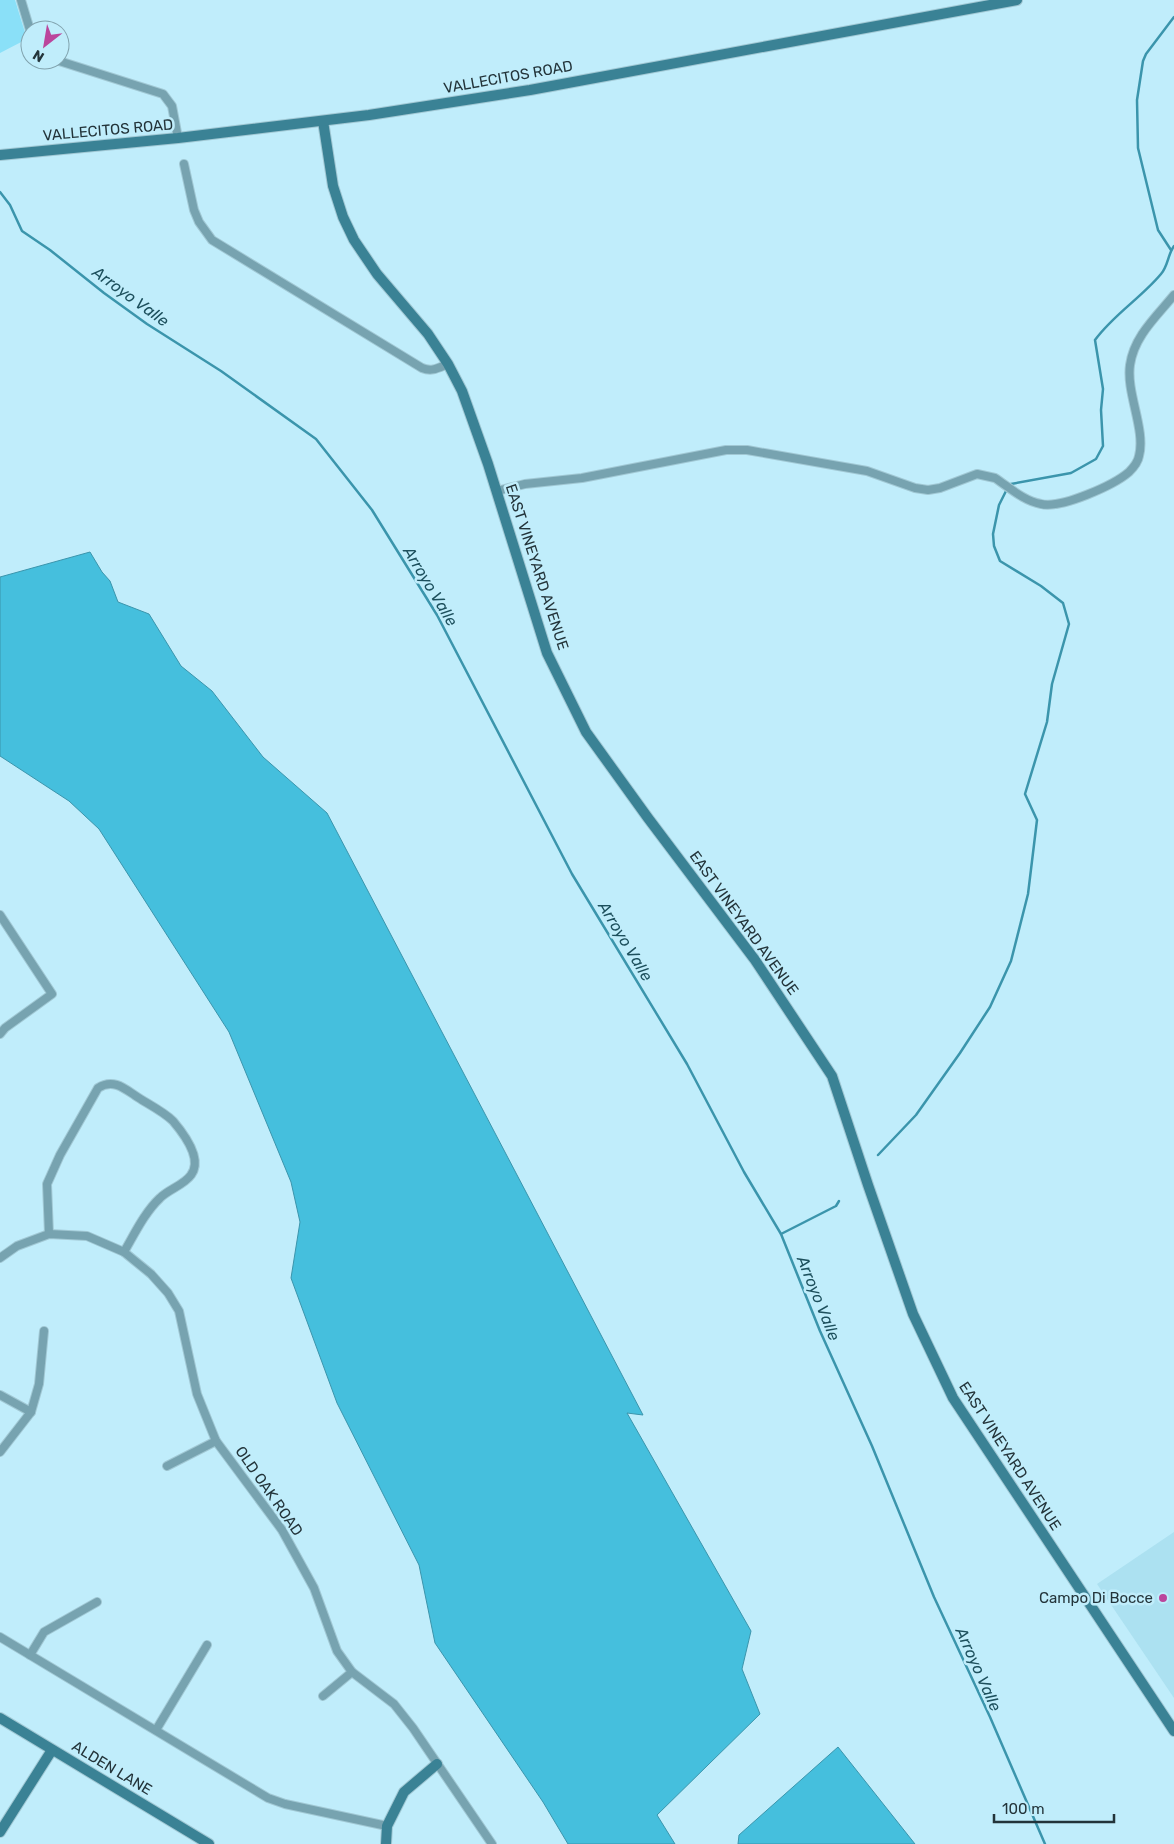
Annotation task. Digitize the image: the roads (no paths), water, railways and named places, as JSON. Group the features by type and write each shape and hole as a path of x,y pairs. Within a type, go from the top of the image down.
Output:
{"street":[{"path":"21,0 27,20"},
{"name":"VALLECITOS ROAD","path":"5,154 323,122 530,90 1017,0"},
{"path":"70,64 163,94 172,106 178,138"},
{"name":"EAST VINEYARD AVENUE","path":"323,122 332,186 343,217 354,240 377,274 428,334 448,364 462,391 497,491 547,653 586,732 755,960 832,1076 913,1314 953,1398 1174,1731"},
{"path":"184,164 194,210 199,222 212,240 422,368 429,371 448,364"},
{"path":"497,491 526,484 582,478 726,450 747,450 867,472 915,488 928,490 940,488 977,474 995,478 1029,501 1044,505 1070,502 1119,479 1130,472 1136,464 1140,440 1131,388 1130,366 1134,348 1143,332 1174,295"},
{"path":"0,914 52,994 5,1028 0,1034"},
{"path":"49,1234 47,1184 60,1155 98,1088 106,1083 116,1084 173,1121 192,1147 194,1162 192,1174 185,1182 174,1186 148,1211 124,1252"},
{"name":"OLD OAK ROAD","path":"0,1258 17,1246 49,1234 86,1236 124,1252 151,1274 168,1293 179,1311 197,1394 216,1441 282,1530 314,1588 337,1650 352,1672 394,1704 413,1728 492,1844"},
{"path":"0,1452 31,1412 40,1384 44,1332"},
{"path":"0,1395 31,1412"},
{"path":"167,1466 216,1441"},
{"path":"30,1655 44,1632 97,1602"},
{"path":"0,1638 268,1798 285,1804 387,1826"},
{"path":"156,1730 207,1645"},
{"path":"323,1696 352,1672"},
{"name":"ALDEN LANE","path":"0,1718 209,1844"},
{"path":"0,1832 52,1750"},
{"path":"386,1844 387,1826 404,1792 437,1764"}],"waterway":[{"path":"1171,250 1158,230 1138,148 1137,100 1143,61 1146,54 1174,17"},
{"name":"Arroyo Valle","path":"0,192 10,205 22,231 147,324 221,371 316,439 372,510 437,615 572,874 687,1064 744,1172 781,1234 820,1331 872,1446 934,1597 990,1717 1045,1844"},
{"path":"1011,484 1071,473 1096,459 1103,446 1101,410 1103,389 1095,340 1161,274 1174,246"},
{"path":"878,1155 916,1115 990,1007 1011,961 1028,894 1037,820 1025,794 1047,722 1052,684 1069,624 1063,603 1041,586 1000,561 994,546 993,534 999,505 1006,491"},
{"path":"781,1234 836,1206 839,1201"}],"place":[{"name":"Campo Di Bocce","path":"1163,1598"}]}
